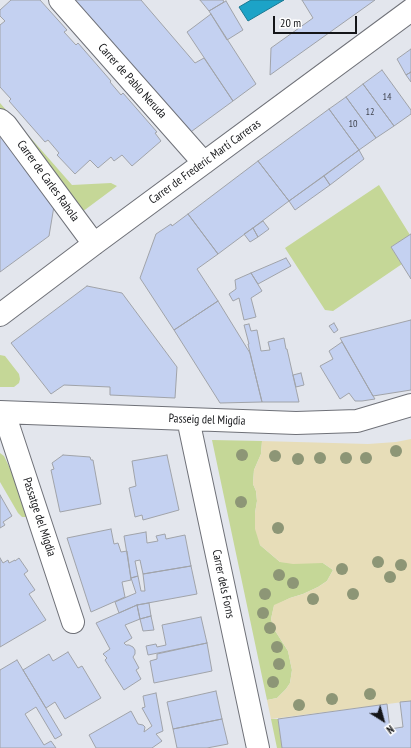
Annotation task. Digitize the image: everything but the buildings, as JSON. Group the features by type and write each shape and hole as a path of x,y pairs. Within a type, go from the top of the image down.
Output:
{"street":[{"name":"Carrer de Pablo Neruda","path":"60,0 204,163"},
{"name":"Carrer de Frederic Martí Carreras","path":"0,315 411,10"},
{"name":"Carrer de Carles Rahola","path":"0,120 6,125 94,244"},
{"name":"Passeig del Migdia","path":"2,413 296,423 357,420 411,406"},
{"name":"Passatge del Migdia","path":"2,413 73,622"},
{"name":"Carrer dels Forns","path":"188,419 258,748"}],"green space":[{"path":"0,103 72,185 111,183 117,186 82,212 0,113"},
{"path":"379,185 410,235 391,247 402,264 333,311 325,310 285,248"},
{"path":"0,355 5,356 19,374 19,383 14,387 0,387"},
{"path":"212,440 262,441 261,454 254,470 253,484 256,491 257,501 255,513 260,545 280,562 323,563 333,570 327,581 318,587 274,606 271,619 274,629 288,651 292,670 290,683 277,698 267,700"},
{"path":"0,453 4,456 17,483 28,515 26,517 22,517 18,513 0,482"},
{"path":"271,719 278,719 282,748 277,748"}],"sand":[{"path":"411,439 411,701 271,719 267,700 277,698 286,689 290,683 292,670 288,651 274,629 271,619 274,605 318,587 327,581 333,570 323,563 293,564 280,562 260,545 255,529 257,501 256,491 253,484 254,470 261,454 262,441 368,444 396,442"}],"water":[{"path":"251,0 284,0 248,21 239,7"}]}
